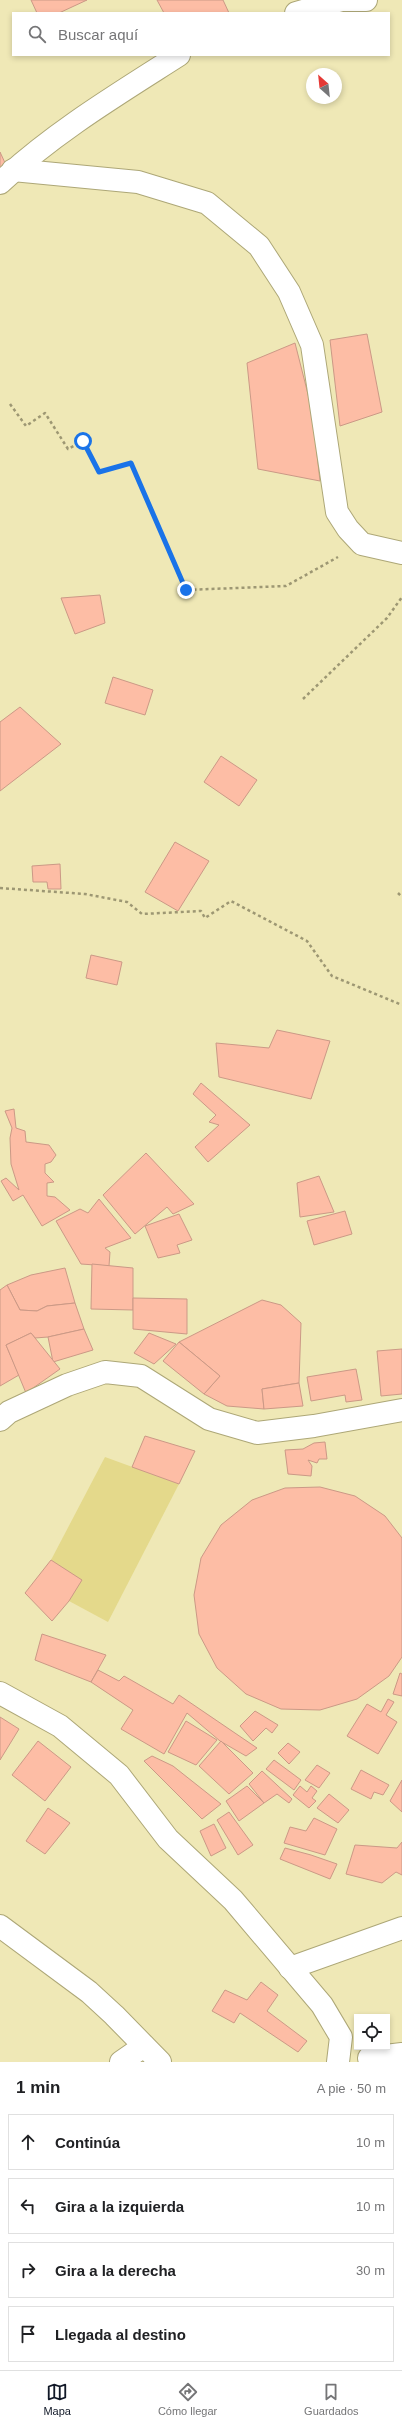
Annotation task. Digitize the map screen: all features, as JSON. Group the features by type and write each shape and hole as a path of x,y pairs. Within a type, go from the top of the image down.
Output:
{"street":[{"path":"300,12 342,0 366,0"},
{"path":"7,177 99,106 177,56"},
{"path":"7,177 138,182 207,203 260,246 289,292 312,345 338,512 348,529 362,544 402,553"},
{"path":"0,1420 9,1412 67,1385 105,1372 141,1376 209,1419 257,1433 314,1426 402,1410"},
{"path":"0,1693 60,1726 119,1775 168,1839 233,1900 354,2044"},
{"path":"0,1926 89,1992 160,2062"},
{"path":"290,1968 402,1928"},
{"path":"121,2062 144,2046"},
{"path":"338,2062 359,2050 402,2054"}],"path":[{"path":"10,404 26,426 45,413 68,449 83,441 99,472 131,463 186,590 286,586 362,544"},
{"path":"303,699 387,618 402,597"},
{"path":"0,888 85,894 127,902 142,914 201,911 205,918 231,901 307,941 332,976 402,1006"},
{"path":"398,894 402,896"}],"shaded area":[{"path":"105,1457 179,1484 108,1622 69,1601 51,1560"}],"building":[{"path":"31,0 87,0 61,12 37,12"},
{"path":"157,0 223,0 229,12 163,12"},
{"path":"0,152 6,165 0,171"},
{"path":"367,334 382,412 340,426 330,340"},
{"path":"295,343 312,410 320,481 258,469 247,363"},
{"path":"100,595 105,623 75,634 61,598"},
{"path":"113,677 153,690 145,715 105,703"},
{"path":"20,707 61,744 0,791 0,722"},
{"path":"221,756 257,780 239,806 204,782"},
{"path":"175,842 209,861 178,911 145,892"},
{"path":"60,864 61,889 48,889 47,882 33,882 32,866"},
{"path":"91,955 122,962 117,985 86,978"},
{"path":"277,1030 330,1041 311,1099 219,1077 216,1043 269,1048"},
{"path":"201,1083 250,1125 208,1162 195,1147 219,1125 209,1122 216,1115 193,1094"},
{"path":"14,1109 16,1128 25,1131 26,1142 49,1145 56,1155 51,1162 45,1164 45,1173 54,1182 47,1183 47,1196 55,1197 70,1210 42,1226 23,1195 13,1201 1,1181 6,1178 19,1190 11,1164 10,1138 12,1128 5,1111"},
{"path":"146,1153 194,1204 173,1214 167,1207 135,1234 103,1195"},
{"path":"319,1176 334,1212 300,1217 297,1183"},
{"path":"99,1199 131,1238 105,1248 110,1252 109,1266 81,1264 56,1221 80,1209 88,1213"},
{"path":"345,1211 352,1234 314,1245 307,1221"},
{"path":"179,1214 192,1240 177,1245 180,1253 158,1258 145,1226"},
{"path":"92,1264 133,1268 133,1310 91,1309"},
{"path":"65,1268 75,1303 47,1306 37,1311 20,1310 7,1285 31,1275"},
{"path":"7,1285 20,1310 37,1311 47,1306 75,1303 84,1329 48,1337 35,1338 31,1333 6,1345 19,1375 0,1386 0,1290"},
{"path":"133,1298 187,1299 187,1334 133,1329"},
{"path":"262,1300 281,1305 301,1323 299,1383 262,1389 264,1409 227,1406 204,1394 220,1376 179,1342"},
{"path":"84,1329 93,1350 53,1362 48,1337"},
{"path":"31,1333 60,1369 26,1393 6,1345"},
{"path":"149,1333 176,1344 154,1364 134,1353"},
{"path":"179,1342 220,1376 204,1394 163,1361"},
{"path":"402,1349 402,1394 381,1396 377,1351"},
{"path":"356,1369 362,1400 346,1402 345,1395 311,1401 307,1377"},
{"path":"299,1383 303,1406 264,1409 262,1389"},
{"path":"145,1436 195,1451 179,1484 132,1467"},
{"path":"325,1442 327,1459 319,1459 317,1463 308,1460 312,1466 311,1476 288,1474 285,1450 303,1449 314,1443"},
{"path":"320,1487 355,1496 385,1516 402,1538 402,1657 389,1676 357,1699 320,1710 281,1709 246,1694 217,1668 199,1634 194,1595 201,1558 221,1525 252,1500 285,1488"},
{"path":"51,1560 82,1580 69,1601 52,1621 25,1593"},
{"path":"42,1634 106,1655 91,1682 35,1660"},
{"path":"98,1670 119,1681 124,1676 173,1704 179,1695 257,1748 246,1756 220,1741 187,1713 164,1754 121,1729 133,1710 91,1682"},
{"path":"400,1673 402,1674 402,1696 393,1694"},
{"path":"388,1699 394,1702 386,1715 397,1722 378,1754 347,1736 367,1704 381,1712"},
{"path":"255,1711 278,1725 272,1733 266,1728 253,1741 240,1726"},
{"path":"0,1717 19,1729 0,1760"},
{"path":"186,1721 217,1740 196,1765 168,1752"},
{"path":"38,1741 71,1767 45,1801 12,1775"},
{"path":"221,1741 253,1773 229,1794 199,1766"},
{"path":"288,1743 300,1752 289,1764 278,1753"},
{"path":"152,1756 173,1766 221,1804 202,1819 144,1761"},
{"path":"274,1760 301,1780 294,1790 266,1769"},
{"path":"317,1765 330,1773 319,1788 305,1780"},
{"path":"361,1770 389,1785 383,1795 374,1792 371,1799 351,1789"},
{"path":"262,1771 292,1799 289,1803 277,1794 264,1803 249,1784"},
{"path":"402,1780 402,1812 390,1801"},
{"path":"247,1786 264,1803 239,1821 226,1801"},
{"path":"300,1786 307,1792 311,1786 317,1791 312,1798 316,1801 309,1808 293,1795"},
{"path":"329,1794 349,1810 338,1823 317,1808"},
{"path":"48,1808 70,1823 45,1854 26,1841"},
{"path":"229,1812 253,1845 238,1855 217,1820"},
{"path":"314,1818 337,1829 325,1855 284,1843 290,1827 306,1831"},
{"path":"214,1824 226,1848 211,1856 200,1831"},
{"path":"402,1842 402,1875 396,1872 382,1883 346,1874 355,1845 397,1848"},
{"path":"285,1848 337,1864 330,1879 280,1859"},
{"path":"261,1982 278,1995 267,2011 307,2041 298,2052 240,2013 234,2023 212,2011 225,1990 247,2000"}],"route":[{"path":"83,441 99,472 131,463 186,590"}]}
